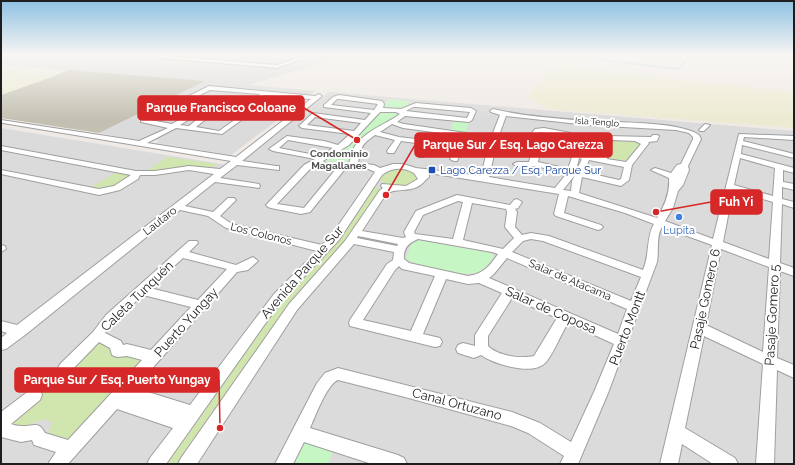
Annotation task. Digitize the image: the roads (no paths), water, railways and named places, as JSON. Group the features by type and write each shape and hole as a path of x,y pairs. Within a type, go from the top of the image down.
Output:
{"street":[{"path":"264,93 256,104 238,122 222,132 214,133 171,128 143,122 212,88 294,95 282,114"},
{"name":"Lautaro","path":"2,343 318,97 294,95"},
{"path":"189,98 256,104"},
{"path":"469,120 403,112 378,110 326,106 335,98 377,101 381,104 378,110 356,133 308,167 272,205 301,211 307,210 342,167 354,162 392,167 406,167 416,170 484,178 575,194 659,222 794,272"},
{"path":"141,143 171,128 218,100"},
{"path":"189,129 225,101"},
{"path":"354,162 356,152 373,132 391,122 403,112 415,105 472,111 469,120 471,122 467,132 464,134 454,159"},
{"name":"Isla Tenglo","path":"493,111 504,114 550,117 588,124 624,124 676,128 691,132 697,138"},
{"path":"484,178 496,144 497,134 504,114"},
{"path":"356,133 302,126 313,115 366,122"},
{"path":"3,120 141,143 276,168"},
{"path":"391,122 406,126 464,134"},
{"path":"531,127 539,130 577,134"},
{"path":"150,145 168,134 171,128"},
{"name":"Puerto Montt","path":"572,458 601,392 654,257 654,232 668,208 678,184 686,170 684,166 697,138 700,136 704,128 676,128"},
{"path":"535,164 533,161 537,148 535,132 539,130"},
{"path":"373,132 399,139 460,146"},
{"path":"567,153 571,137 568,134"},
{"path":"338,147 324,143 287,138 274,150 319,160 323,165 342,167"},
{"path":"517,164 535,164 576,172 623,187 628,165 650,140 604,138 603,160"},
{"path":"741,138 794,138"},
{"path":"741,138 794,156"},
{"name":"Pasaje Gomero 6","path":"669,464 736,155 741,138"},
{"path":"390,151 399,139"},
{"path":"421,154 428,142"},
{"path":"496,144 515,146"},
{"path":"1,148 135,175 186,171 218,176 256,186"},
{"path":"537,148 628,165"},
{"path":"575,194 576,155"},
{"path":"736,155 794,171"},
{"path":"588,157 566,182 561,191 559,214 598,228"},
{"path":"354,162 374,167 378,174 379,183 390,188 410,187 418,183 421,178 427,175 447,173"},
{"name":"Puerto Montt","path":"678,184 673,176 680,167 684,166"},
{"path":"378,174 392,167"},
{"name":"Pasaje Gomero 5","path":"765,464 779,167"},
{"path":"416,170 421,178"},
{"path":"655,170 673,176 678,184"},
{"path":"1,172 99,192 113,189 135,175"},
{"name":"Avenida Parque Sur","path":"156,464 283,290 338,234 378,174"},
{"path":"778,182 794,187"},
{"path":"730,186 794,205"},
{"name":"Avenida Parque Sur","path":"186,464 292,307 354,236 381,194 390,188"},
{"path":"435,342 355,323 404,247 417,215 454,199 514,205 510,227 519,237"},
{"path":"214,216 231,200"},
{"path":"457,242 468,200"},
{"name":"Los Colonos","path":"178,207 214,216 227,226 324,249"},
{"path":"404,247 406,266 468,280 481,279 519,237 531,234 542,236 647,275"},
{"path":"354,236 404,247"},
{"name":"Salar de Atacama","path":"404,247 422,236 494,249 634,307"},
{"name":"Caleta Tunquén","path":"65,368 98,335 105,323 177,256 182,254 192,243"},
{"path":"182,254 231,266 233,269"},
{"name":"Puerto Yungay","path":"57,464 213,293 233,269 244,267 253,261"},
{"path":"415,337 422,317 435,295 442,274"},
{"name":"Salar de Coposa","path":"481,279 621,341"},
{"path":"140,290 201,305"},
{"path":"510,292 483,331 481,341 483,349 488,354 527,364 537,363 541,359 565,316"},
{"path":"1,326 20,330"},
{"path":"699,328 794,372"},
{"path":"98,335 116,345 117,351 127,350 154,357"},
{"path":"463,349 474,352 483,349"},
{"name":"Canal Ortuzano","path":"300,433 327,380 334,376 347,375 512,419 534,428 572,458"},
{"path":"1,422 35,395"},
{"path":"119,396 189,419"},
{"path":"1,429 22,434 36,432 40,439 70,449"},
{"path":"676,432 729,464"},
{"path":"284,464 300,433 398,464"}],"place":[{"name":"Parque Francisco Coloane","path":"357,140"},
{"name":"Lago Carezza / Esq. Parque Sur","path":"432,170"},
{"name":"Parque Sur / Esq. Lago Carezza","path":"386,195"},
{"name":"Fuh Yi","path":"656,212"},
{"name":"Lupita","path":"679,217"},
{"name":"Parque Sur / Esq. Puerto Yungay","path":"220,428"}],"district":[{"name":"Condominio Magallanes","path":"339,158"}]}
